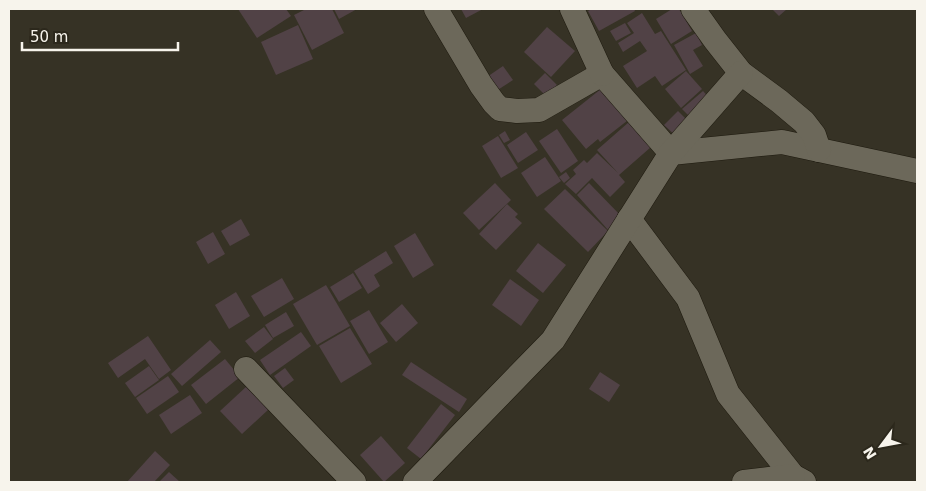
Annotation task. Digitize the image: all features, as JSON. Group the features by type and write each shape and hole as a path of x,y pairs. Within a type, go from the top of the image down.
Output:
{"street":[{"path":"436,9 482,85 500,109 517,111 539,110 602,74"},
{"path":"572,9 602,74 671,153"},
{"path":"694,9 741,73 804,122 814,135 819,150"},
{"path":"418,481 553,340 671,153 741,73"},
{"path":"671,153 782,142 917,171"},
{"path":"629,219 688,298 728,394 798,479"},
{"path":"246,369 354,482"},
{"path":"755,481 798,479"}],"building":[{"path":"238,9 286,9 291,16 257,38"},
{"path":"306,9 332,9 344,33 312,50 294,15"},
{"path":"334,9 357,9 339,19"},
{"path":"461,9 483,9 466,18"},
{"path":"592,9 634,9 635,11 599,31 588,11"},
{"path":"672,9 679,9 692,31 671,44 656,19"},
{"path":"772,9 787,9 779,16"},
{"path":"642,13 655,34 661,31 686,70 662,86 655,76 637,88 623,66 647,51 640,41 623,52 618,43 634,33 627,23"},
{"path":"625,23 631,33 616,41 610,31"},
{"path":"298,25 313,59 276,75 261,42"},
{"path":"547,27 575,51 551,77 524,52"},
{"path":"696,33 702,45 693,50 703,66 690,74 674,45"},
{"path":"503,66 513,80 493,93 484,79"},
{"path":"686,71 702,89 681,108 665,89"},
{"path":"545,73 557,85 546,96 534,84"},
{"path":"606,85 632,117 600,142 598,139 586,149 562,120"},
{"path":"703,91 713,102 693,120 682,109"},
{"path":"678,111 691,124 678,138 664,125"},
{"path":"629,122 651,147 619,175 625,182 610,197 592,178 576,194 565,184 576,174 573,170 584,160 587,163 597,153 618,173 597,150"},
{"path":"557,129 578,161 561,173 539,141"},
{"path":"505,131 510,140 504,143 499,135"},
{"path":"526,132 538,150 518,163 507,145"},
{"path":"498,136 518,168 501,178 482,146"},
{"path":"545,157 561,181 537,197 521,173"},
{"path":"566,172 570,178 564,183 559,177"},
{"path":"495,183 511,200 479,230 463,213"},
{"path":"589,183 623,218 609,231 577,195"},
{"path":"565,189 608,231 588,252 544,209"},
{"path":"507,204 518,214 515,217 522,223 496,250 479,234"},
{"path":"241,219 250,235 230,246 221,231"},
{"path":"213,232 225,254 208,264 196,242"},
{"path":"415,233 434,265 413,278 394,246"},
{"path":"538,243 566,265 543,293 516,271"},
{"path":"386,251 393,263 374,275 380,286 368,294 354,271"},
{"path":"353,273 362,288 339,302 330,287"},
{"path":"282,278 294,299 264,317 251,296"},
{"path":"510,279 539,300 521,326 492,305"},
{"path":"326,285 350,326 317,345 293,304"},
{"path":"236,292 250,316 229,329 215,305"},
{"path":"402,304 418,323 396,342 380,323"},
{"path":"369,310 388,342 369,354 350,321"},
{"path":"286,312 294,326 273,338 265,325"},
{"path":"264,327 273,339 255,353 245,341"},
{"path":"350,328 372,364 341,383 319,346"},
{"path":"301,332 311,346 270,375 260,360"},
{"path":"148,336 171,370 159,379 145,359 118,378 108,363"},
{"path":"210,340 221,352 182,386 171,374"},
{"path":"225,359 240,377 206,404 191,385"},
{"path":"411,362 467,399 459,412 402,375"},
{"path":"149,366 159,380 135,397 125,383"},
{"path":"285,368 294,380 283,388 274,376"},
{"path":"600,372 620,385 609,402 589,389"},
{"path":"168,376 179,392 147,414 136,398"},
{"path":"247,386 269,409 242,434 220,411"},
{"path":"190,395 202,413 171,434 159,415"},
{"path":"441,404 455,415 421,459 407,448"},
{"path":"381,436 405,463 384,482 360,455"},
{"path":"155,451 170,465 154,482 127,482"},
{"path":"169,472 180,482 159,482"}]}
